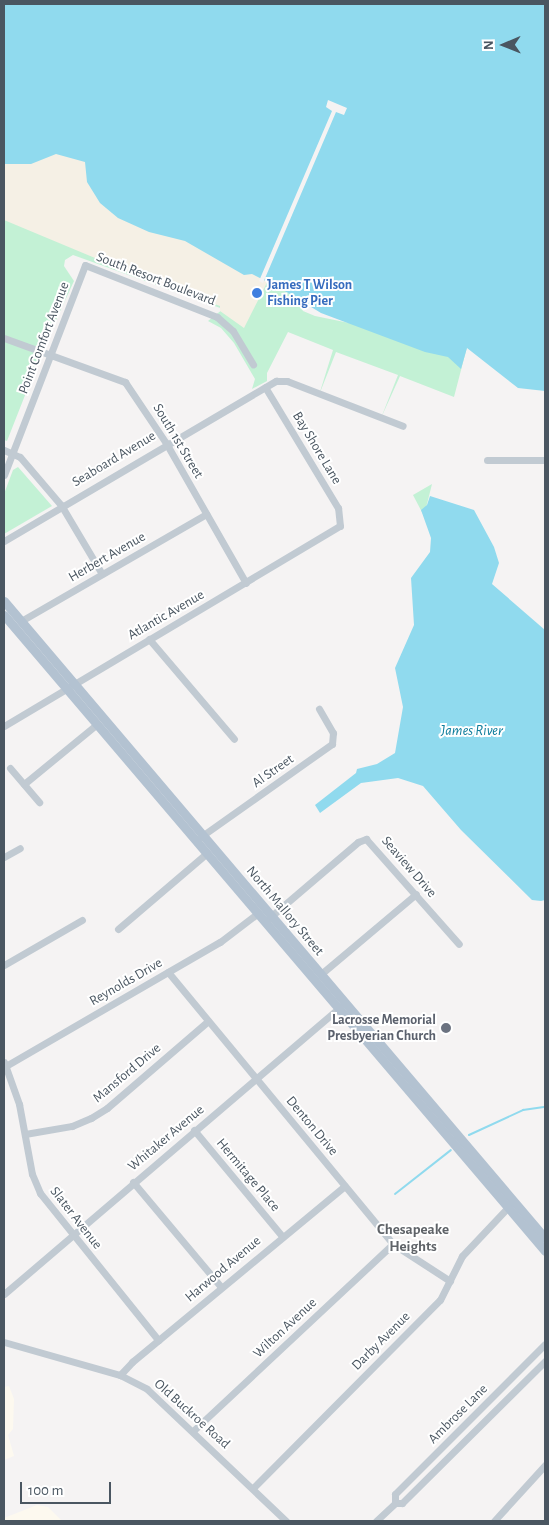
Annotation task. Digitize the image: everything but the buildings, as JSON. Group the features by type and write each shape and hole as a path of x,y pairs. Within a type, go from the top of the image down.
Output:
{"main road":[{"name":"North Mallory Street","path":"4,600 97,724 200,837 207,853 258,914 268,918 321,974 342,1005"},
{"name":"North Mallory Street","path":"4,615 70,686 200,837 511,1204 545,1238"},
{"name":"North Mallory Street","path":"511,1204 545,1252"}],"street":[{"name":"Point Comfort Avenue","path":"4,475 85,266"},
{"name":"South Resort Boulevard","path":"85,266 217,317 233,331 253,364"},
{"name":"South 1st Street","path":"4,338 125,382 166,443 246,583"},
{"name":"Seaboard Avenue","path":"4,541 166,443 276,381 287,381 403,426"},
{"name":"Bay Shore Lane","path":"266,387 338,508 341,524"},
{"path":"4,450 20,457 61,505 102,574"},
{"path":"487,460 545,460"},
{"name":"Herbert Avenue","path":"21,621 206,514"},
{"name":"Atlantic Avenue","path":"4,726 246,583 341,524"},
{"path":"149,639 234,739"},
{"name":"Al Street","path":"200,837 332,744 333,733 319,709"},
{"path":"24,784 97,724"},
{"path":"10,768 39,802"},
{"name":"Seaview Drive","path":"268,918 362,840 374,844 460,944"},
{"path":"4,857 20,848"},
{"path":"118,929 207,853"},
{"path":"321,974 416,894"},
{"name":"Reynolds Drive","path":"4,1065 220,942 258,914"},
{"path":"4,965 82,920"},
{"name":"Denton Drive","path":"168,972 393,1244 450,1281"},
{"name":"Whitaker Avenue","path":"4,1294 71,1234 342,1005"},
{"name":"Mansford Drive","path":"25,1134 72,1126 91,1118 208,1021"},
{"name":"Slater Avenue","path":"4,1065 25,1134 36,1184 71,1234 158,1340"},
{"name":"Hermitage Place","path":"194,1130 282,1236"},
{"path":"134,1182 221,1287"},
{"name":"Harwood Avenue","path":"120,1376 158,1340 345,1186"},
{"name":"Darby Avenue","path":"253,1488 440,1300 462,1256 511,1204"},
{"name":"Wilton Avenue","path":"194,1430 393,1244"},
{"name":"Old Buckroe Road","path":"4,1342 120,1376 153,1394 194,1430 286,1521"},
{"name":"Ambrose Lane","path":"376,1521 394,1503 395,1494 545,1344"},
{"name":"Ambrose Lane","path":"394,1503 402,1503 545,1361"},
{"path":"494,1521 545,1464"}],"shaded area":[{"path":"9,1386 14,1399 13,1429 8,1435 14,1456 4,1460 4,1387"},
{"path":"37,1505 48,1507 62,1521 4,1521 4,1518"}],"green space":[{"path":"4,171 286,291 296,299 303,311 315,316 467,347 454,397 400,376 381,418 398,375 336,352 319,395 333,350 288,332 267,373 267,381 252,389 255,379 234,343 221,328 208,321 223,309 73,255 65,260 64,266 74,281 46,342 7,441 4,440"},
{"path":"18,467 52,506 4,534 4,494 13,470"},
{"path":"432,484 424,516 413,495"}],"sand":[{"path":"4,104 278,261 244,328 220,311 220,306 201,299 198,301 4,220"}],"water":[{"path":"4,4 545,4 545,391 518,388 467,348 461,369 448,357 425,352 321,313 283,290 252,274 244,275 185,241 149,232 118,218 100,203 87,182 85,162 56,154 31,164 4,164"},
{"name":"James River","path":"430,496 474,510 494,547 499,563 492,584 545,630 545,900 532,900 461,830 423,786 398,778 361,783 320,813 315,805 356,773 357,769 377,764 395,753 403,707 395,668 414,625 411,578 430,552 431,538 421,510 427,505"}],"pier":[{"path":"328,100 347,108 344,115 336,112 263,283 259,281 332,111 326,107"}],"waterway":[{"path":"469,1135 523,1110 544,1107"},
{"path":"395,1194 451,1150"}],"place":[{"name":"James T Wilson Fishing Pier","path":"257,293"},
{"name":"Lacrosse Memorial Presbyerian Church","path":"446,1028"}],"district":[{"name":"Chesapeake Heights","path":"413,1238"}]}
